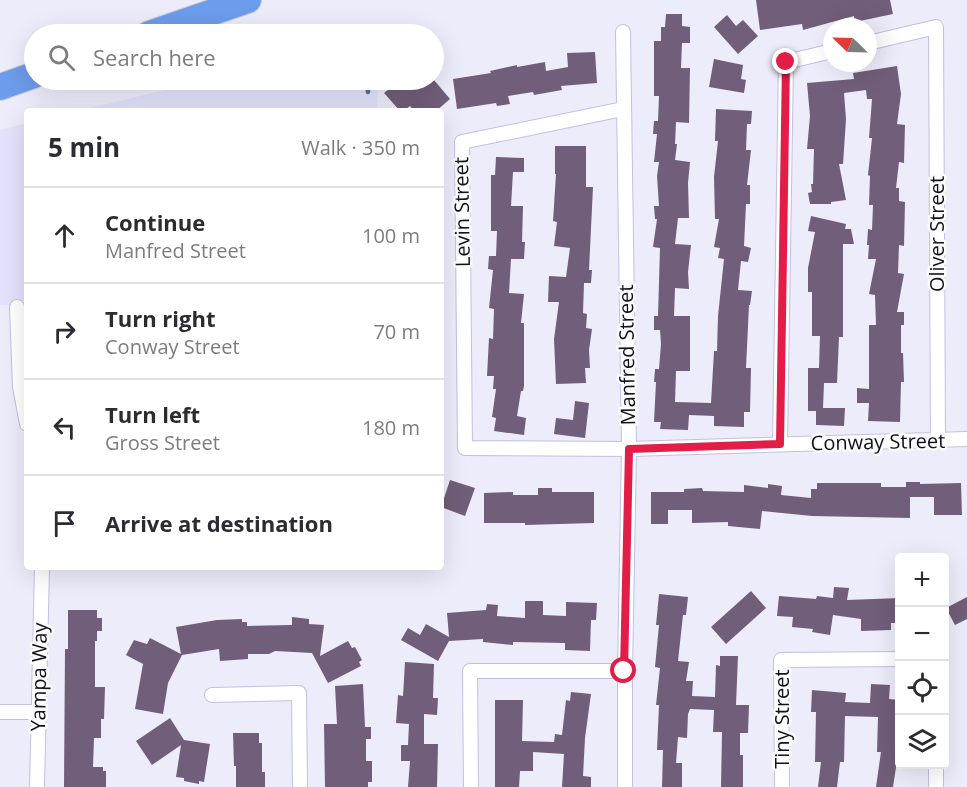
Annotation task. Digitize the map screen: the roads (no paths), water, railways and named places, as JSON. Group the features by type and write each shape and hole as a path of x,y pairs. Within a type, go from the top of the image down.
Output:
{"highway":[{"path":"178,24 248,0"},
{"path":"0,87 24,79"}],"street":[{"name":"Oliver Street","path":"877,41 936,27 938,441"},
{"name":"Manfred Street","path":"622,32 629,449 624,671 625,787"},
{"path":"780,444 786,62 823,53"},
{"name":"Levin Street","path":"465,448 462,141 623,109"},
{"path":"17,307 23,387"},
{"name":"Conway Street","path":"465,448 629,449 967,439"},
{"name":"Yampa Way","path":"37,787 42,570"},
{"name":"Tiny Street","path":"782,787 781,660 895,659"},
{"path":"471,787 471,671 624,671"},
{"path":"212,695 299,693 300,787"},
{"path":"0,712 38,712"},
{"path":"936,769 936,787"}]}
